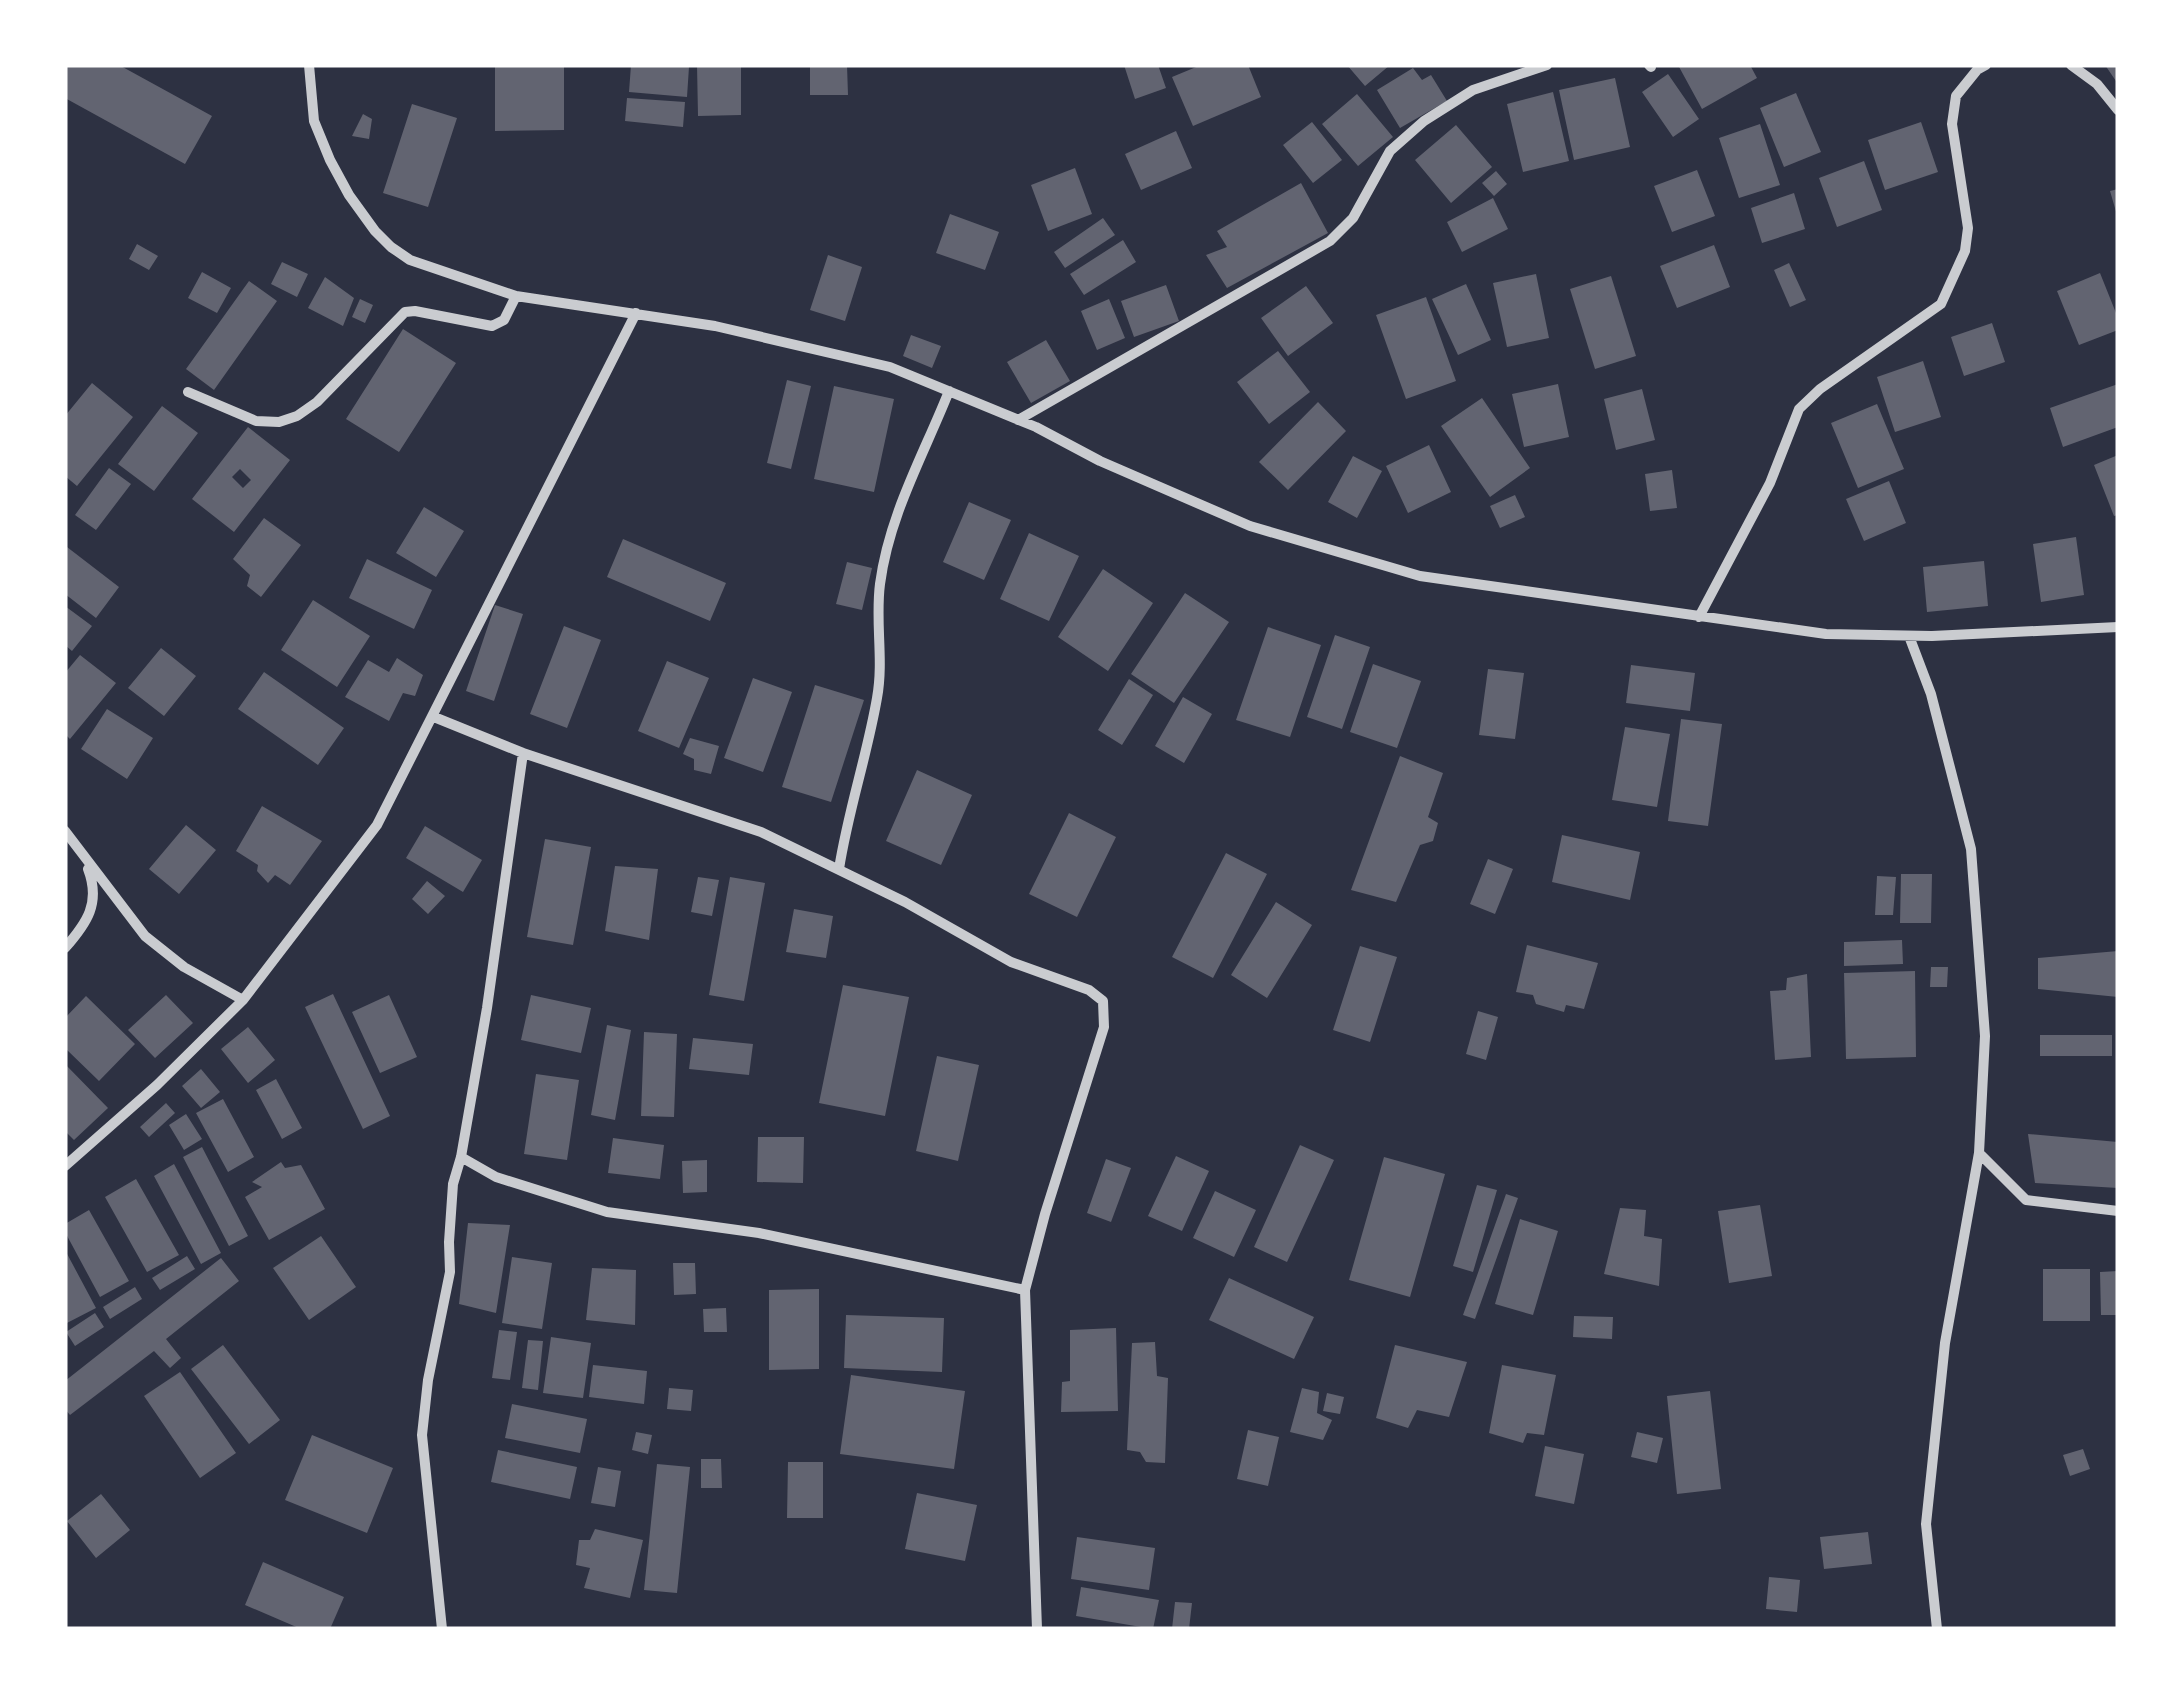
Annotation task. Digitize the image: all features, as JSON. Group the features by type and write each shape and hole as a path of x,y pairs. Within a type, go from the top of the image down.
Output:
{"street":[{"path":"309,65 314,121 349,195 391,247 410,260 516,296 715,326 890,366 1250,526 1420,576 1826,634 1909,636 2118,627"},
{"path":"1018,420 1330,241 1353,218 1390,150 1424,120 1472,90 1546,65"},
{"path":"2071,65 2096,84 2118,110"},
{"path":"1699,617 1770,484 1799,409 1820,388 1941,304 1965,250 1968,228 1952,124 1956,96 1979,67"},
{"path":"188,392 256,421 279,422 318,402 405,312 492,326 504,320 516,296"},
{"path":"65,1166 157,1085 243,1000 378,826 636,313"},
{"path":"839,869 845,827 878,694 878,616 887,544 949,390"},
{"path":"1909,636 1931,694 1971,848 1985,1036 1979,1153 1946,1342 1926,1524 1937,1629"},
{"path":"434,717 524,754 761,832 839,869 1011,962 1088,990 1102,1001 1104,1027 1044,1214 1025,1290 1037,1629"},
{"path":"442,1629 422,1436 428,1380 446,1307 450,1209 487,1008 524,754"},
{"path":"65,831 145,936 184,967 243,1000"},
{"path":"65,948 90,916 94,901 93,881 84,859"},
{"path":"1979,1153 2026,1200 2118,1211"},
{"path":"461,1157 496,1176 607,1212 759,1232 1025,1290"}],"building":[{"path":"65,65 119,65 212,116 185,164 65,98"},
{"path":"495,65 564,65 564,130 495,131"},
{"path":"631,65 689,67 687,97 629,92"},
{"path":"697,65 741,65 741,115 698,116"},
{"path":"810,65 847,65 848,95 810,95"},
{"path":"1124,65 1158,65 1166,88 1135,99"},
{"path":"1201,65 1248,65 1261,97 1193,126 1172,77"},
{"path":"1347,65 1390,65 1365,86"},
{"path":"1678,65 1750,65 1757,78 1702,109"},
{"path":"2105,65 2118,65 2118,84"},
{"path":"1413,68 1422,80 1431,75 1447,101 1400,128 1377,90"},
{"path":"1668,74 1699,119 1673,137 1642,92"},
{"path":"1615,78 1630,147 1574,160 1559,90"},
{"path":"1553,92 1569,161 1523,172 1507,104"},
{"path":"1796,93 1821,152 1784,167 1760,108"},
{"path":"1357,94 1393,137 1358,166 1322,124"},
{"path":"627,98 685,102 683,127 625,121"},
{"path":"412,104 457,118 428,207 383,193"},
{"path":"363,114 372,119 369,139 352,136"},
{"path":"1312,122 1342,160 1313,183 1283,145"},
{"path":"1921,122 1938,172 1885,190 1868,140"},
{"path":"1760,124 1780,185 1739,198 1719,138"},
{"path":"1456,125 1492,167 1451,203 1415,160"},
{"path":"1176,131 1192,168 1141,190 1125,154"},
{"path":"1864,161 1882,210 1837,227 1819,178"},
{"path":"1075,168 1092,214 1048,231 1031,185"},
{"path":"1697,170 1715,216 1672,232 1654,186"},
{"path":"1496,171 1507,184 1494,196 1482,183"},
{"path":"1301,183 1328,233 1227,288 1206,255 1227,247 1217,231"},
{"path":"2118,189 2118,215 2117,215 2110,191"},
{"path":"1794,193 1805,229 1762,243 1751,208"},
{"path":"1493,198 1508,229 1462,252 1447,222"},
{"path":"950,214 999,232 985,270 936,253"},
{"path":"1103,218 1115,235 1065,268 1054,252"},
{"path":"1123,240 1136,262 1084,295 1070,274"},
{"path":"137,244 158,256 149,270 129,259"},
{"path":"1714,245 1730,287 1677,308 1660,266"},
{"path":"828,255 862,267 845,321 810,310"},
{"path":"282,262 308,274 297,297 271,284"},
{"path":"1789,263 1806,300 1790,307 1774,270"},
{"path":"202,272 231,288 217,313 188,298"},
{"path":"2100,273 2118,318 2118,330 2079,345 2057,291"},
{"path":"1536,274 1549,338 1507,347 1493,283"},
{"path":"1611,276 1636,356 1595,369 1570,289"},
{"path":"325,277 354,298 343,326 308,308"},
{"path":"249,281 277,301 214,390 186,369"},
{"path":"1466,284 1491,340 1458,355 1432,299"},
{"path":"1166,285 1179,321 1134,337 1121,301"},
{"path":"1306,286 1333,323 1288,356 1261,318"},
{"path":"1426,297 1456,381 1406,399 1376,315"},
{"path":"360,299 373,305 365,323 352,317"},
{"path":"1109,299 1125,338 1097,350 1081,311"},
{"path":"1992,323 2005,362 1964,376 1951,337"},
{"path":"403,329 456,363 399,452 346,419"},
{"path":"911,335 941,346 932,368 903,356"},
{"path":"1046,340 1070,381 1031,403 1007,362"},
{"path":"1278,351 1310,392 1269,424 1237,382"},
{"path":"1923,361 1941,417 1895,432 1877,377"},
{"path":"787,380 811,386 791,469 767,463"},
{"path":"92,383 133,417 77,486 65,476 65,416"},
{"path":"1558,384 1569,437 1524,447 1512,394"},
{"path":"2118,384 2118,427 2063,447 2050,408"},
{"path":"834,386 894,399 874,492 814,479"},
{"path":"1642,389 1655,440 1616,450 1604,399"},
{"path":"1482,398 1530,468 1490,497 1441,426"},
{"path":"1318,402 1346,431 1288,490 1259,462"},
{"path":"1877,404 1904,469 1858,488 1831,423"},
{"path":"162,406 198,433 154,491 118,464"},
{"path":"248,427 290,460 234,532 192,499","holes":["240,469 251,480 243,488 232,477"]},
{"path":"1429,445 1451,492 1408,513 1386,466"},
{"path":"2118,455 2118,515 2114,516 2094,465"},
{"path":"1353,456 1382,471 1357,518 1328,502"},
{"path":"109,468 131,484 96,530 75,515"},
{"path":"1672,470 1677,508 1650,511 1645,474"},
{"path":"1889,481 1906,523 1864,541 1846,499"},
{"path":"1515,495 1525,517 1500,528 1490,506"},
{"path":"969,502 1011,520 984,580 943,562"},
{"path":"424,507 464,531 436,577 396,553"},
{"path":"264,518 301,545 261,597 247,586 250,575 233,559"},
{"path":"1029,533 1079,556 1049,621 1000,599"},
{"path":"2076,537 2084,595 2041,602 2033,544"},
{"path":"623,539 726,583 710,621 607,577"},
{"path":"67,547 119,587 96,618 65,594"},
{"path":"367,559 432,590 414,629 349,598"},
{"path":"1984,561 1988,606 1927,612 1923,567"},
{"path":"847,562 872,568 862,610 836,604"},
{"path":"1103,569 1153,603 1108,671 1058,637"},
{"path":"1185,593 1229,622 1174,703 1131,674"},
{"path":"313,600 370,636 337,687 281,650"},
{"path":"495,605 523,614 494,701 466,691"},
{"path":"65,606 92,626 72,651 65,645"},
{"path":"564,626 601,640 567,728 530,714"},
{"path":"1268,627 1321,645 1290,737 1236,720"},
{"path":"1335,635 1370,647 1342,729 1307,717"},
{"path":"161,648 196,676 164,716 128,688"},
{"path":"80,655 116,683 70,739 65,734 65,673"},
{"path":"397,658 423,675 415,696 403,693 389,721 345,697 368,660 389,672"},
{"path":"667,661 709,678 679,748 638,731"},
{"path":"1373,664 1421,681 1397,748 1350,732"},
{"path":"1631,665 1695,673 1690,711 1626,703"},
{"path":"1488,669 1524,673 1515,739 1479,735"},
{"path":"264,672 344,728 318,765 238,709"},
{"path":"753,678 792,692 763,772 724,758"},
{"path":"1129,679 1153,695 1122,745 1098,730"},
{"path":"815,685 864,700 831,802 782,787"},
{"path":"1183,697 1212,714 1184,763 1155,746"},
{"path":"107,709 153,738 127,779 81,749"},
{"path":"1681,719 1722,724 1708,826 1668,821"},
{"path":"1625,727 1670,734 1657,807 1612,800"},
{"path":"690,738 719,746 711,774 694,770 694,759 683,754"},
{"path":"1400,756 1443,773 1428,817 1438,823 1433,841 1420,845 1396,902 1351,890"},
{"path":"917,770 972,795 941,865 886,841"},
{"path":"262,806 322,841 290,885 275,875 268,883 257,871 258,865 236,851"},
{"path":"1069,813 1116,837 1077,917 1029,894"},
{"path":"186,825 216,850 179,894 149,869"},
{"path":"425,826 482,860 463,892 406,858"},
{"path":"1562,835 1640,852 1630,900 1552,882"},
{"path":"545,839 591,847 573,945 527,937"},
{"path":"1226,853 1267,874 1213,978 1172,957"},
{"path":"1488,859 1513,869 1495,914 1470,904"},
{"path":"615,866 658,869 649,940 605,931"},
{"path":"1901,874 1932,874 1931,923 1900,923"},
{"path":"1877,876 1896,877 1893,915 1875,915"},
{"path":"698,877 719,880 712,916 691,912"},
{"path":"730,877 765,883 744,1001 709,995"},
{"path":"427,881 445,896 428,914 412,899"},
{"path":"1276,902 1312,925 1267,998 1231,975"},
{"path":"794,909 833,916 826,958 786,952"},
{"path":"1902,940 1903,964 1844,966 1844,942"},
{"path":"1527,945 1598,963 1584,1009 1566,1005 1564,1012 1536,1004 1533,995 1516,992"},
{"path":"1360,946 1397,957 1370,1042 1333,1030"},
{"path":"2118,951 2118,997 2038,989 2038,958"},
{"path":"1931,967 1948,967 1947,987 1930,987"},
{"path":"1915,971 1916,1057 1846,1059 1844,973"},
{"path":"1807,974 1811,1057 1775,1060 1770,991 1786,990 1787,978"},
{"path":"843,985 909,997 885,1116 819,1103"},
{"path":"333,994 390,1116 363,1129 305,1007"},
{"path":"166,995 193,1023 155,1058 128,1030"},
{"path":"389,995 417,1057 380,1073 352,1012"},
{"path":"531,995 591,1008 581,1053 521,1040"},
{"path":"86,996 135,1044 99,1081 65,1048 65,1018"},
{"path":"1478,1011 1498,1017 1486,1060 1466,1054"},
{"path":"607,1025 631,1030 615,1120 591,1115"},
{"path":"248,1027 275,1060 248,1083 221,1049"},
{"path":"644,1032 677,1034 674,1117 641,1116"},
{"path":"2040,1035 2112,1035 2112,1056 2040,1056"},
{"path":"693,1038 753,1044 749,1075 689,1069"},
{"path":"937,1056 979,1065 958,1161 916,1151"},
{"path":"65,1064 108,1108 74,1140 65,1131"},
{"path":"201,1069 220,1092 201,1108 182,1086"},
{"path":"536,1074 579,1080 567,1160 524,1154"},
{"path":"276,1079 302,1128 282,1139 256,1090"},
{"path":"223,1099 254,1157 228,1172 196,1113"},
{"path":"166,1103 175,1113 149,1137 140,1127"},
{"path":"186,1114 202,1139 184,1150 169,1125"},
{"path":"2028,1134 2118,1142 2118,1188 2035,1183"},
{"path":"758,1137 804,1137 803,1183 757,1182"},
{"path":"613,1138 664,1145 660,1179 608,1173"},
{"path":"1300,1145 1334,1160 1287,1262 1254,1247"},
{"path":"202,1147 248,1236 229,1246 183,1157"},
{"path":"1176,1156 1209,1171 1182,1231 1148,1216"},
{"path":"1384,1157 1445,1174 1410,1297 1349,1280"},
{"path":"1106,1159 1131,1168 1111,1222 1087,1213"},
{"path":"707,1160 707,1192 683,1193 682,1161"},
{"path":"281,1162 285,1168 301,1165 325,1209 269,1240 245,1197 262,1187 252,1182"},
{"path":"174,1164 221,1253 201,1264 154,1176"},
{"path":"136,1179 179,1255 147,1272 105,1197"},
{"path":"1477,1185 1497,1190 1473,1272 1453,1266"},
{"path":"1215,1191 1256,1210 1234,1257 1193,1238"},
{"path":"1506,1194 1518,1198 1475,1319 1463,1315"},
{"path":"1760,1205 1772,1276 1729,1283 1718,1211"},
{"path":"1620,1208 1646,1210 1644,1236 1662,1239 1659,1286 1604,1274"},
{"path":"89,1210 129,1281 100,1297 65,1232 65,1224"},
{"path":"1520,1219 1558,1231 1533,1315 1495,1304"},
{"path":"468,1223 510,1225 496,1313 459,1304"},
{"path":"321,1236 356,1287 309,1320 273,1268"},
{"path":"65,1250 96,1308 65,1324"},
{"path":"187,1256 195,1269 160,1290 152,1278"},
{"path":"512,1257 552,1263 542,1329 502,1323"},
{"path":"221,1258 239,1281 166,1339 181,1358 170,1368 154,1351 70,1415 65,1409 65,1381"},
{"path":"673,1263 695,1263 696,1294 674,1295"},
{"path":"592,1268 636,1270 635,1325 586,1320"},
{"path":"2043,1269 2090,1269 2090,1321 2043,1321"},
{"path":"2118,1271 2118,1315 2101,1315 2100,1272"},
{"path":"1229,1278 1314,1317 1294,1359 1209,1320"},
{"path":"135,1287 142,1299 110,1319 103,1307"},
{"path":"819,1289 819,1369 769,1370 769,1290"},
{"path":"726,1308 727,1332 704,1332 703,1309"},
{"path":"95,1313 104,1327 75,1346 66,1332"},
{"path":"846,1315 944,1318 942,1372 844,1368"},
{"path":"1574,1316 1613,1317 1612,1339 1573,1337"},
{"path":"1116,1328 1118,1411 1061,1412 1062,1382 1070,1381 1070,1330"},
{"path":"499,1330 517,1332 510,1380 492,1378"},
{"path":"551,1337 591,1343 583,1398 543,1393"},
{"path":"528,1340 543,1341 538,1390 522,1388"},
{"path":"1155,1342 1157,1376 1168,1378 1165,1463 1146,1462 1140,1452 1127,1450 1132,1343"},
{"path":"223,1345 280,1420 249,1444 191,1369"},
{"path":"1395,1345 1467,1362 1449,1417 1417,1410 1408,1428 1376,1418"},
{"path":"593,1365 647,1371 644,1404 589,1397"},
{"path":"1502,1365 1556,1375 1544,1435 1527,1433 1523,1443 1489,1433"},
{"path":"180,1372 236,1453 200,1478 144,1396"},
{"path":"851,1375 965,1391 954,1469 840,1454"},
{"path":"669,1388 693,1390 691,1411 667,1409"},
{"path":"1302,1388 1319,1392 1317,1413 1332,1420 1323,1440 1290,1432"},
{"path":"1710,1391 1721,1489 1677,1494 1667,1396"},
{"path":"1327,1393 1344,1397 1340,1414 1323,1411"},
{"path":"512,1404 587,1419 580,1453 505,1438"},
{"path":"1248,1430 1279,1437 1268,1486 1237,1479"},
{"path":"636,1432 652,1435 648,1454 632,1450"},
{"path":"1637,1432 1663,1438 1657,1463 1631,1457"},
{"path":"312,1435 393,1468 367,1533 285,1500"},
{"path":"1545,1446 1584,1454 1574,1504 1535,1496"},
{"path":"2083,1449 2090,1469 2070,1476 2063,1455"},
{"path":"498,1450 577,1467 570,1499 491,1482"},
{"path":"701,1459 721,1459 722,1488 701,1488"},
{"path":"788,1462 823,1462 823,1518 787,1518"},
{"path":"657,1464 690,1467 677,1593 644,1590"},
{"path":"598,1467 621,1471 615,1507 591,1503"},
{"path":"917,1493 977,1505 965,1561 905,1549"},
{"path":"101,1494 130,1530 96,1558 67,1521"},
{"path":"595,1529 643,1540 630,1598 584,1588 590,1568 576,1565 579,1540 590,1540"},
{"path":"1868,1532 1872,1564 1824,1569 1820,1537"},
{"path":"1077,1537 1155,1548 1149,1590 1071,1579"},
{"path":"263,1562 344,1597 330,1629 301,1629 245,1605"},
{"path":"1769,1577 1800,1580 1797,1612 1766,1609"},
{"path":"1081,1587 1159,1600 1153,1629 1076,1616"},
{"path":"1175,1602 1192,1603 1189,1629 1172,1629"}]}
